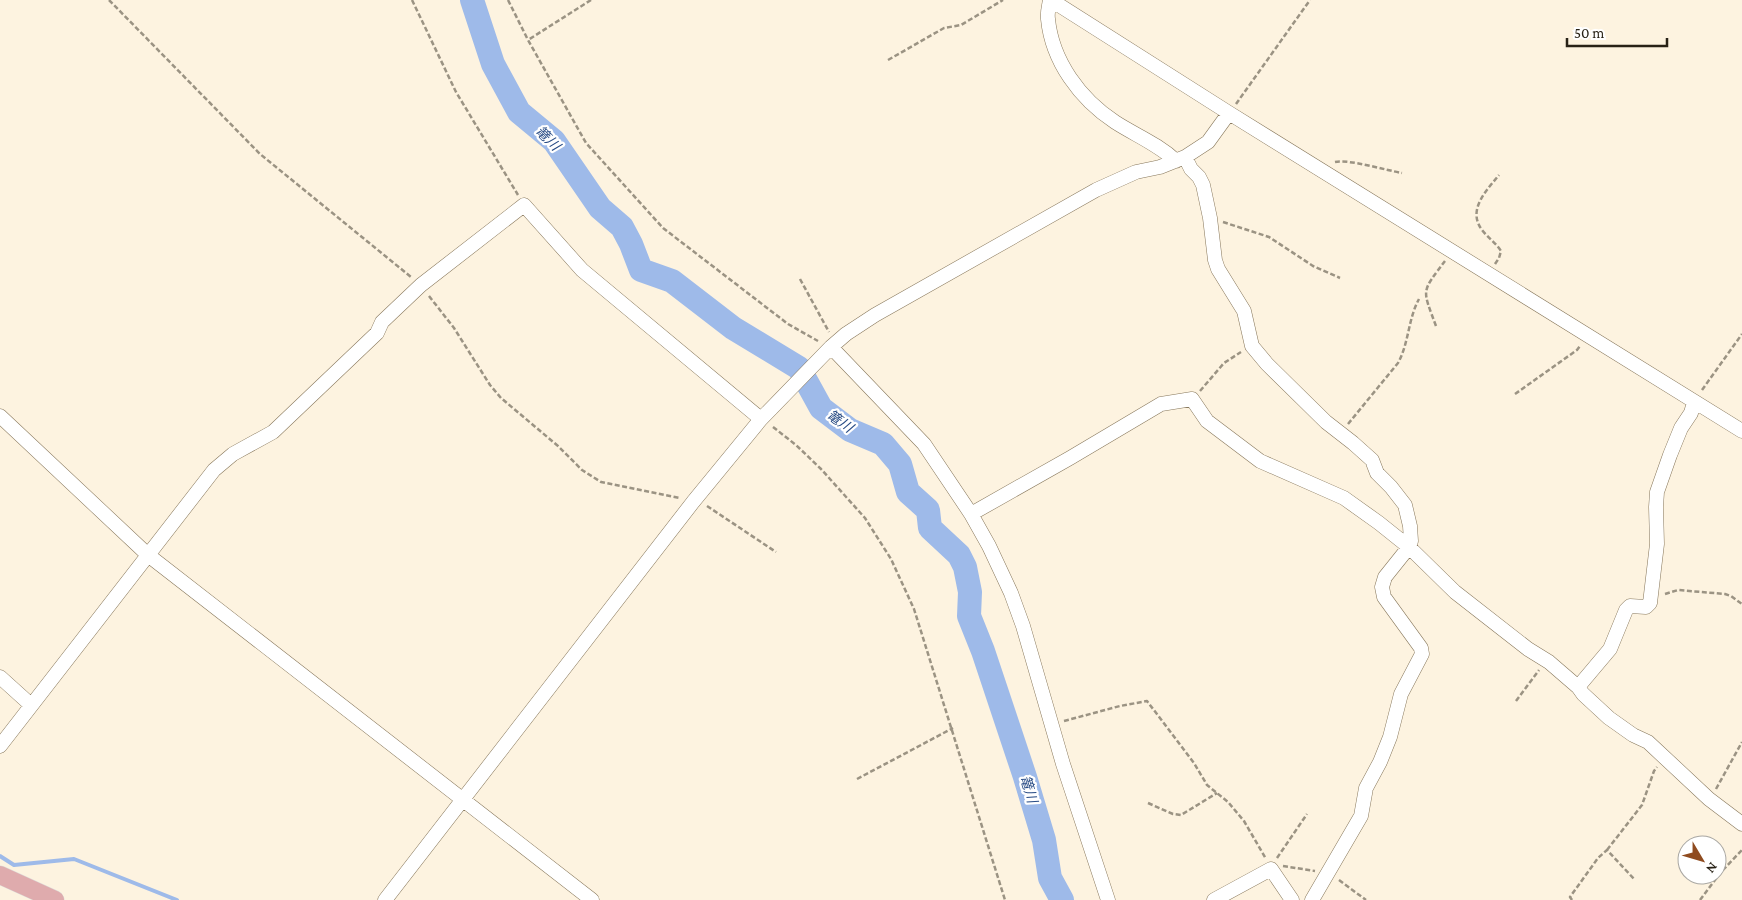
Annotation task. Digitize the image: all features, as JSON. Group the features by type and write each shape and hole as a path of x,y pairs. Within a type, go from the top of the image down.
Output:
{"main road":[{"path":"0,875 55,900"}],"street":[{"path":"1312,900 1361,816 1366,788 1380,762 1390,737 1401,694 1422,654 1421,648 1384,597 1382,587 1385,577 1409,548 1411,541 1405,505 1377,473 1372,460 1326,422 1267,364 1252,346 1244,311 1218,269 1215,260 1210,218 1203,185 1199,177 1181,159 1114,121 1094,106 1071,80 1061,64 1052,41 1048,17 1050,0 1487,274 1742,431"},
{"path":"385,900 695,500 764,417 834,344 875,315 1096,190 1136,172 1160,167 1181,159 1208,142 1229,113"},
{"path":"0,746 214,470 233,454 273,432 377,332 382,322 420,285 524,204 582,270 764,417"},
{"path":"834,344 924,444 971,514 1011,593 1023,626 1051,724 1108,900"},
{"path":"971,514 1161,404 1192,399 1207,421 1260,461 1344,498 1379,523 1409,548 1455,592 1528,649 1546,660 1578,687 1609,718 1633,735 1648,742 1710,799 1742,824"},
{"path":"1578,687 1610,649 1626,610 1630,606 1646,607 1650,603 1657,544 1657,492 1681,428 1691,413 1694,402"},
{"path":"0,416 148,555 592,900"},
{"path":"0,677 31,705"},
{"path":"1214,900 1271,867 1292,900"}],"path":[{"path":"412,0 456,92 524,204"},
{"path":"508,0 528,40 586,143 663,228 788,324 834,344"},
{"path":"528,40 591,0"},
{"path":"888,60 944,28 961,25 1003,0"},
{"path":"1229,113 1310,0"},
{"path":"112,1 260,154 420,285 454,328 490,386 501,398 558,446 582,470 600,482 695,500 776,552"},
{"path":"1325,173 1331,163 1340,161 1402,173"},
{"path":"1487,274 1499,258 1501,251 1483,231 1477,221 1476,214 1482,196 1499,175"},
{"path":"1210,218 1269,237 1313,266 1340,278"},
{"path":"1436,326 1427,303 1426,286 1452,252"},
{"path":"800,279 834,344"},
{"path":"1341,434 1398,363 1403,354 1414,309 1419,300"},
{"path":"1694,402 1742,334"},
{"path":"1515,394 1577,350 1587,336"},
{"path":"1192,399 1224,363 1252,346"},
{"path":"764,417 821,468 865,518 880,540 900,577 914,609 1005,900"},
{"path":"1651,598 1678,590 1725,594 1732,596 1742,604"},
{"path":"1516,701 1546,660"},
{"path":"1051,724 1147,701 1194,763 1207,784 1228,802 1244,821 1271,867"},
{"path":"857,779 952,728"},
{"path":"1710,799 1742,742"},
{"path":"1572,900 1570,897 1598,858 1607,850 1642,805 1654,771 1665,756"},
{"path":"1148,803 1176,815 1186,812 1217,793"},
{"path":"1271,867 1307,814"},
{"path":"1607,850 1635,880"},
{"path":"1700,900 1717,877 1742,850"},
{"path":"1271,867 1298,867 1326,874 1366,900"}],"waterway":[{"name":"篭川","path":"472,0 493,64 519,112 554,141 600,208 622,227 641,270 672,281 733,328 799,368 821,408 850,430 883,444 900,464 908,492 928,510 930,528 959,555 965,567 970,592 969,616 983,651 1025,777 1044,840 1050,878 1062,900"},
{"path":"0,856 14,865 74,859 177,900"}]}
